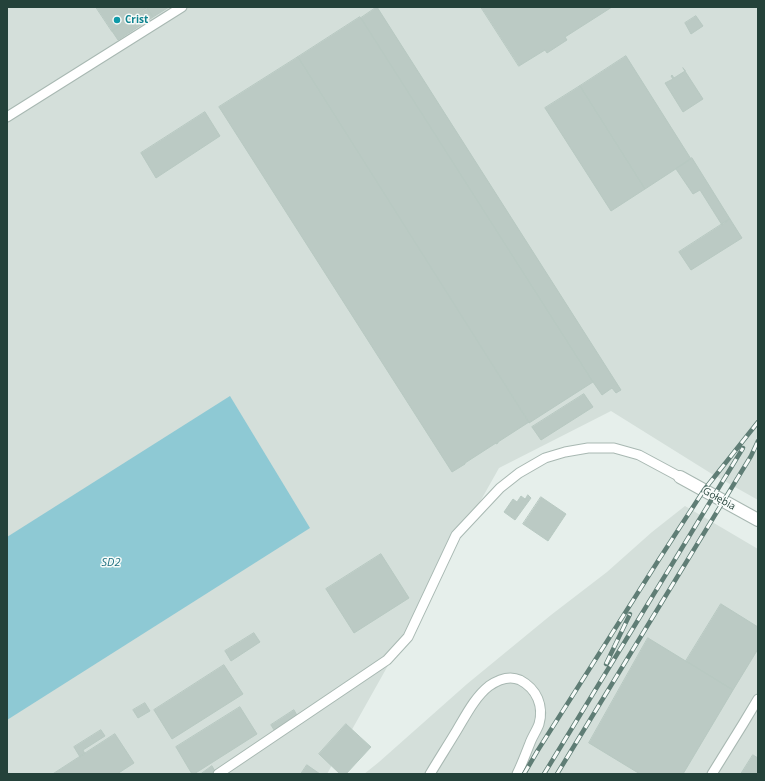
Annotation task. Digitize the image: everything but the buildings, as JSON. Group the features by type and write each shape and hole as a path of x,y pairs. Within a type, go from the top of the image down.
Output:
{"street":[{"name":"Gołębia","path":"680,477 758,520"}],"lane":[{"path":"7,117 182,7"},
{"path":"218,774 387,660 408,637 456,535 500,488 519,473 545,458 565,452 588,448 614,448 639,455 680,477"},
{"path":"430,774 478,697 489,686 501,679 509,677 526,684 539,700 541,708 539,725 517,774"},
{"path":"712,774 758,699"}],"shaded area":[{"path":"7,7 758,7 758,500 712,474 611,411 499,468 327,774 7,774"},
{"path":"685,506 758,549 758,774 364,774 467,684 551,615 607,572 652,532"}],"water":[{"name":"SD2","path":"230,396 310,528 7,720 7,537"}],"railway":[{"path":"524,774 704,490 758,422"},
{"path":"557,774 751,456 758,441"},
{"path":"544,774 743,448"},
{"path":"606,664 630,614"}],"place":[{"name":"Crist","path":"117,20"}]}
